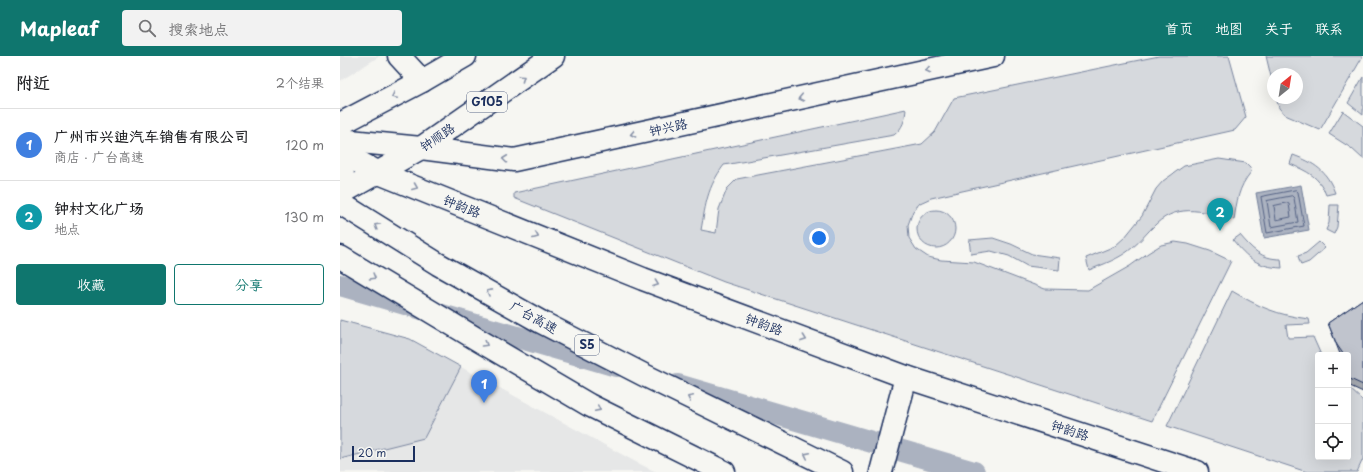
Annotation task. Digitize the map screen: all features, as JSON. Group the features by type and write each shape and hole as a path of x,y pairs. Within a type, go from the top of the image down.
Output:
{"main road":[{"path":"399,56 422,81"},
{"path":"340,124 422,81 465,56"},
{"name":"钟顺路","path":"379,173 421,148 553,56"},
{"name":"钟兴路","path":"340,140 421,148 514,160 993,56"},
{"name":"钟韵路","path":"340,152 379,173 643,279 906,377 1197,472"},
{"path":"340,158 343,179 340,189"},
{"name":"G105","path":"340,194 379,173"},
{"name":"广台高速","path":"340,202 438,264 542,322 644,375 842,472"},
{"path":"340,257 589,405 724,472"},
{"path":"880,472 906,377"}],"shaded area":[{"path":"340,56 380,56 340,81"},
{"path":"1159,56 1229,56 1246,117 1235,130 931,198 920,203 913,211 908,225 909,238 916,249 928,257 941,260 974,262 1045,289 1088,290 1130,266 1161,245 1175,242 1188,244 1210,251 1231,261 1152,421 724,282 514,198 514,193 906,109 903,124 900,130 894,135 724,165 718,173 711,189 706,204 701,230 716,233 719,209 727,189 737,179 922,144 935,132 954,98"},
{"path":"1266,56 1363,56 1320,130 1285,115 1278,104 1303,104 1303,68 1269,68"},
{"path":"1363,77 1363,115 1348,103"},
{"path":"1343,111 1363,126 1363,159 1351,148 1329,134"},
{"path":"1293,155 1308,161 1324,173 1332,185 1335,193 1326,195 1320,184 1312,175 1290,164"},
{"path":"1219,159 1246,163 1250,167 1251,172 1243,184 1239,195 1234,220 1203,212 1184,211 1174,213 1165,217 1156,224 1127,252 1111,261 1089,270 1086,258 1115,246 1125,237 1142,216 1156,189 1163,181 1184,166"},
{"path":"1330,205 1339,205 1337,227 1334,234 1326,230 1329,223"},
{"path":"936,210 946,213 952,219 955,229 952,239 946,245 936,248 926,245 920,239 917,229 920,219 926,213"},
{"path":"1240,235 1249,245 1262,255 1274,259 1281,259 1282,268 1266,266 1248,257 1233,240"},
{"path":"993,238 1011,244 1032,254 1060,258 1059,270 1027,266 1009,256 991,251 971,254 969,240"},
{"path":"1319,242 1325,248 1309,262 1301,265 1298,256 1306,253"},
{"path":"1232,291 1269,310 1309,319 1310,324 1286,325 1288,338 1313,337 1320,352 1315,352 1315,460 1351,460 1351,390 1363,401 1363,459 1357,472 1307,472 1167,426"},
{"path":"340,320 410,339 461,367 424,438 340,459"},
{"path":"461,367 656,472 340,472 340,459 424,438"}],"water":[{"path":"1301,185 1309,230 1264,238 1256,193"}],"building":[{"path":"1363,299 1363,385 1351,379 1351,352 1342,352 1337,345 1328,323"}],"waterway":[{"path":"340,285 616,366"},
{"path":"678,385 974,472"}],"place":[{"name":"钟村文化广场","path":"1220,231"},
{"name":"广州市兴迪汽车销售有限公司","path":"484,403"}]}
